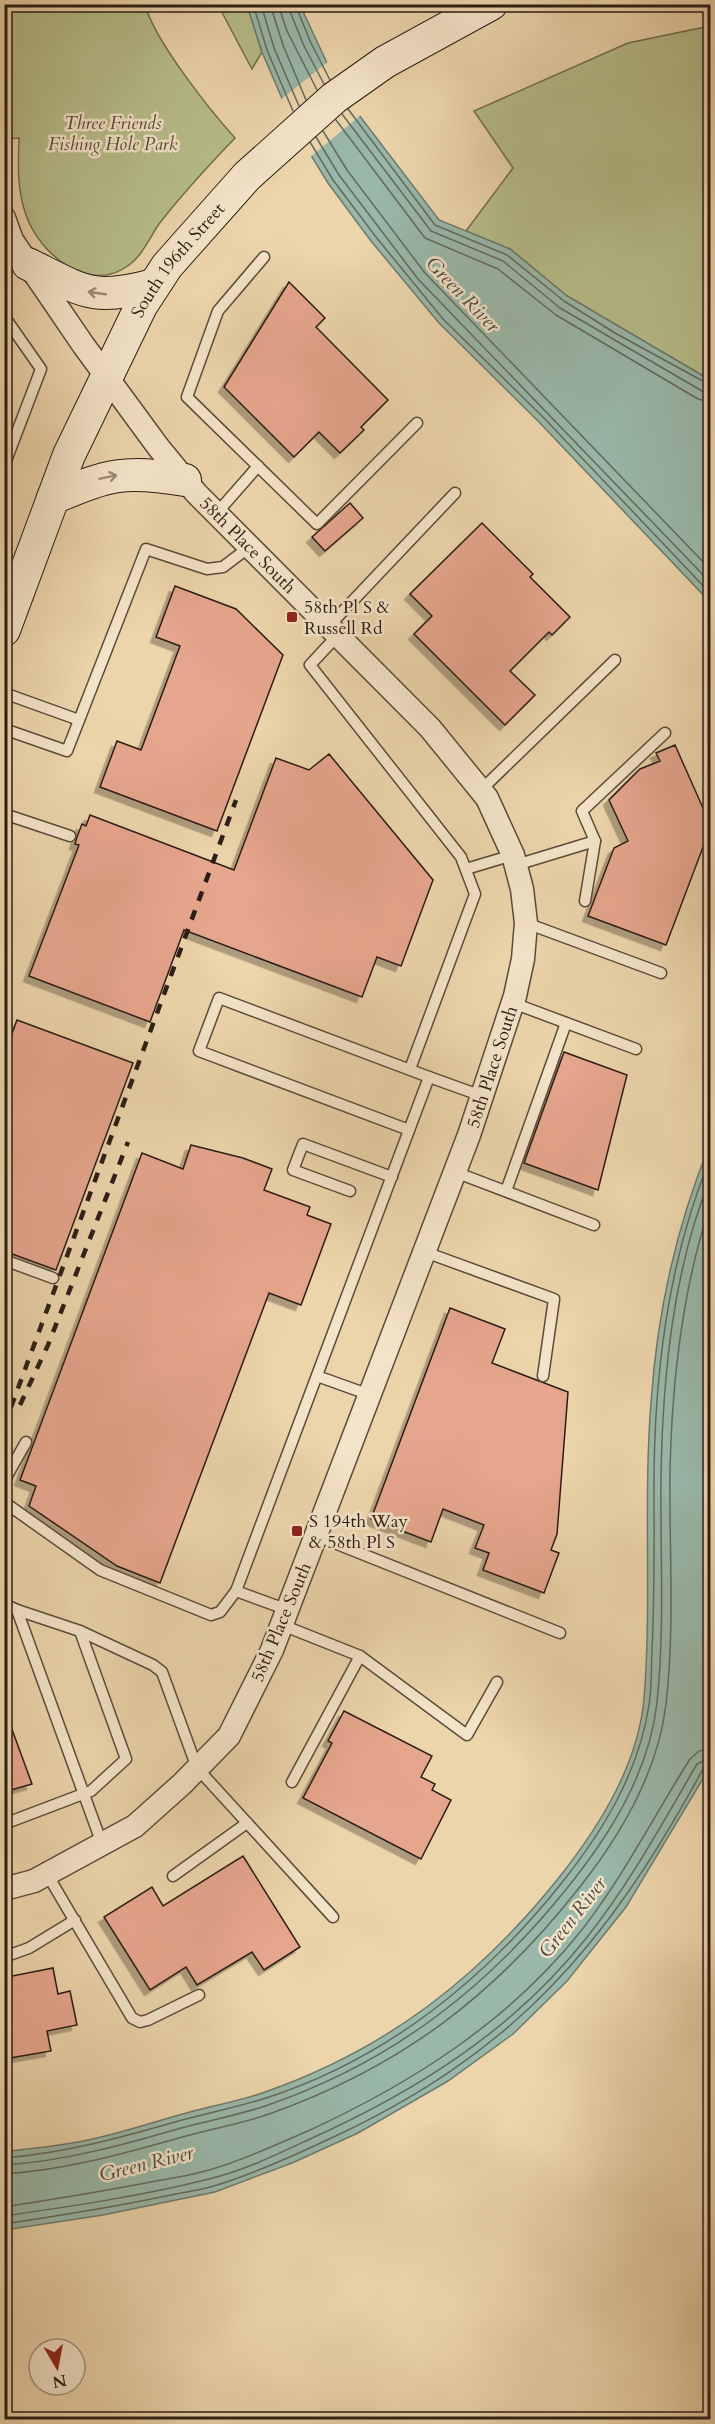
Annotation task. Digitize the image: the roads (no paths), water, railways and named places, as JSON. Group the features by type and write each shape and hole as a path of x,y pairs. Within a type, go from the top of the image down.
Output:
{"main road":[{"name":"South 196th Street","path":"4,630 69,456 105,376 154,285 200,226 247,176 334,98 385,62 491,4"},
{"path":"28,264 81,290 98,294 112,295 154,285"},
{"path":"53,498 97,479 120,474 143,473 185,480"}],"street":[{"name":"58th Place South","path":"4,218 12,240 105,376 185,480 248,548 430,728 482,790 501,823 515,860 526,923 523,959 513,1003 455,1172 285,1618 229,1736 135,1826 48,1874 4,1889"}],"lane":[{"path":"264,257 218,311 187,397 317,524 417,423"},
{"path":"4,316 41,369 4,466"},
{"path":"216,514 258,466"},
{"path":"410,1069 475,894 461,857 310,665 332,631 455,493"},
{"path":"4,729 67,751 146,549 216,570 248,548"},
{"path":"482,790 615,660"},
{"path":"4,693 79,720"},
{"path":"585,901 595,841 582,811 665,734"},
{"path":"5,816 70,836"},
{"path":"466,869 595,841"},
{"path":"526,923 661,973"},
{"path":"409,1130 199,1051 219,998 482,1096"},
{"path":"513,1003 636,1049"},
{"path":"506,1191 566,1023"},
{"path":"4,1502 100,1570 211,1615 220,1612 236,1591 429,1077"},
{"path":"350,1191 294,1170 303,1144 392,1177"},
{"path":"455,1172 594,1225"},
{"path":"425,1252 554,1299 543,1376"},
{"path":"4,1260 53,1278"},
{"path":"317,1376 370,1395"},
{"path":"4,1481 26,1442"},
{"path":"317,1536 560,1633"},
{"path":"236,1591 360,1656 467,1735 497,1682"},
{"path":"4,1604 80,1631 153,1665 162,1672 197,1768 333,1917"},
{"path":"17,1610 102,1845"},
{"path":"4,1824 84,1794 126,1759 80,1631"},
{"path":"292,1782 360,1656"},
{"path":"174,1876 247,1822"},
{"path":"48,1874 132,2018 140,2022 148,2020 199,1995"},
{"path":"4,1957 29,1948 75,1920"}],"water":[{"name":"Green River","path":"247,5 300,5 327,63 359,115 439,220 510,249 567,296 710,380 710,602 539,422 439,323 371,241 328,183 296,131 262,52"},
{"name":"Green River","path":"710,1144 710,1767 626,1907 567,1981 513,2034 448,2081 358,2133 292,2163 215,2192 103,2215 5,2230 5,2152 101,2137 247,2098 310,2074 352,2054 392,2031 465,1977 530,1912 590,1835 626,1770 640,1723 646,1662 649,1440 654,1369 670,1271 687,1207"}],"railway":[{"path":"4,1426 236,800"},
{"path":"20,1405 48,1345 128,1142"}],"place":[{"name":"58th Pl S & Russell Rd","path":"292,617"},
{"name":"S 194th Way & 58th Pl S","path":"297,1531"}],"park label":[{"name":"Three Friends Fishing Hole Park","path":"113,133"}]}
